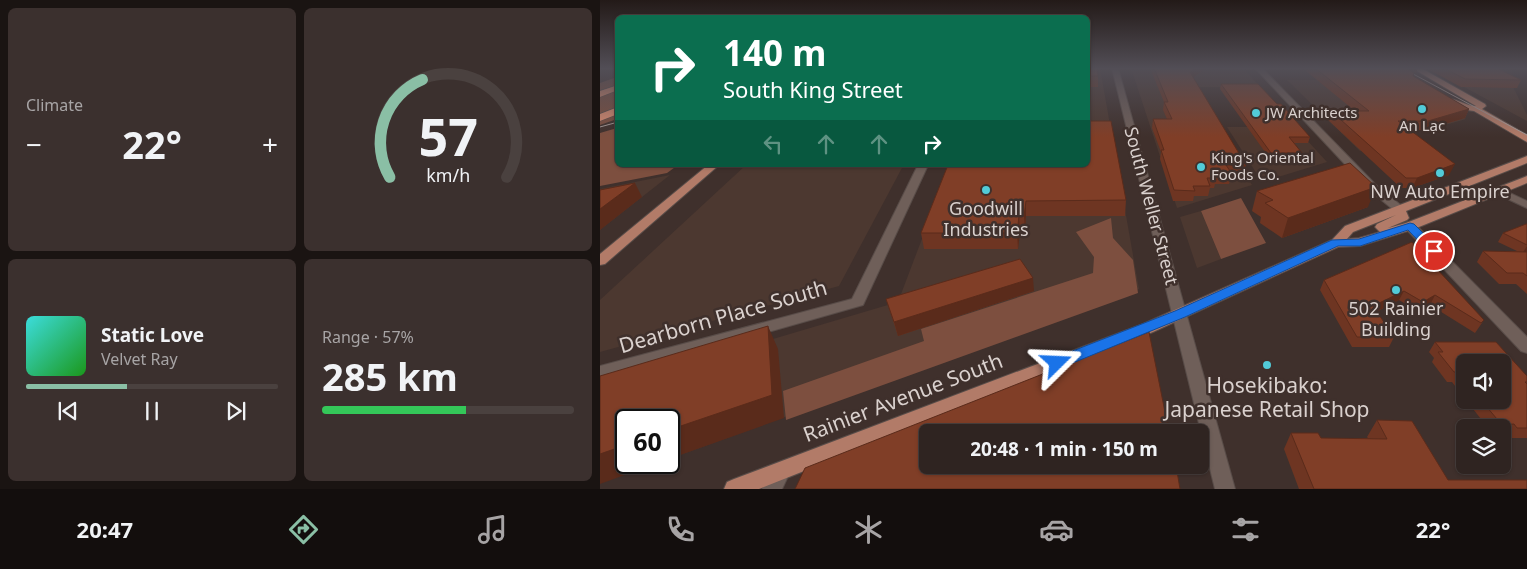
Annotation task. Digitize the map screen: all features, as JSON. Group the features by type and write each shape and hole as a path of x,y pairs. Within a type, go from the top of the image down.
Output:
{"highway":[{"path":"600,118 615,111"},
{"path":"600,122 615,116"}],"main road":[{"path":"1455,91 1482,106 1476,109"},
{"path":"1443,96 1464,107 1476,109 1527,139"},
{"name":"Rainier Avenue South","path":"1336,243 1349,229 1491,175 1527,159"},
{"path":"600,262 712,167"},
{"name":"Rainier Avenue South","path":"734,489 776,480 1180,314 1336,243 1360,242 1410,226 1527,179"},
{"path":"1385,234 1382,227 1404,218 1399,209"}],"street":[{"name":"South Weller Street","path":"1121,91 1225,489"},
{"path":"1280,91 1373,188 1399,209"},
{"name":"Dearborn Place South","path":"600,373 858,302 922,167"},
{"path":"1500,191 1527,205"},
{"path":"1410,226 1527,347"}],"shaded area":[{"path":"600,91 615,91 615,120 600,125"},
{"path":"1090,91 1104,91 1139,289 680,455 680,409 615,409 615,471 600,483 600,390 898,302 949,167 1090,167"},
{"path":"1138,91 1200,91 1207,109 1252,185 1177,208"},
{"path":"1298,91 1360,91 1417,134 1360,151"},
{"path":"1368,91 1421,91 1466,119 1424,131"},
{"path":"1471,91 1515,91 1527,115 1527,121"},
{"path":"1227,127 1295,127 1327,162 1262,182"},
{"path":"615,129 615,167 675,167 667,173 600,186 600,133"},
{"path":"744,167 902,167 839,286 600,352 600,300"},
{"path":"670,175 600,230 600,189"},
{"path":"1241,198 1266,243 1221,259 1201,211"},
{"path":"1201,211 1221,259 1197,268 1180,217"},
{"path":"1111,218 1113,238 1133,260 1138,293 786,420 783,391 924,341 921,329 1093,273 1094,257 1076,232"}],"building":[{"path":"1163,91 1201,91 1246,165 1226,165 1232,174 1214,174 1216,178 1207,178 1210,186 1193,186 1195,191 1174,190 1161,150 1164,150 1153,119 1172,119 1164,102 1168,102"},
{"path":"1226,91 1264,91 1277,104 1281,104 1310,137 1289,137 1302,153 1271,153"},
{"path":"1344,91 1438,91 1469,109 1428,121 1398,121 1455,164 1417,178 1406,178 1331,111 1369,111"},
{"path":"1090,121 1111,121 1126,200 1026,201 1024,216 1019,216 1017,233 921,233 947,167 1090,167"},
{"path":"1350,163 1376,187 1288,218 1265,203 1273,200 1257,191"},
{"path":"635,183 600,209 600,190"},
{"path":"1527,224 1527,245 1503,233"},
{"path":"1412,242 1484,320 1481,323 1435,295 1423,302 1404,291 1373,306 1394,337 1357,337 1324,280"},
{"path":"1483,251 1527,252 1527,276 1523,273 1507,273"},
{"path":"1020,259 1033,278 894,322 886,299"},
{"path":"768,326 772,395 680,426 680,409 615,409 615,449 600,454 600,376"},
{"path":"1149,332 1167,424 919,424 919,474 1178,474 1180,489 795,489 805,468"},
{"path":"1435,342 1496,342 1507,354 1456,354 1456,372 1454,372 1438,352 1443,352"},
{"path":"1511,358 1527,376 1527,382 1525,382 1527,384 1527,428 1517,428 1514,424 1511,424 1511,419 1497,419 1489,409 1511,409"},
{"path":"1377,420 1412,421 1448,480 1527,480 1527,489 1314,489 1291,433 1318,433 1321,438 1387,439"}],"tram line":[{"path":"1445,91 1527,135"},
{"path":"600,127 615,123"}],"place":[{"name":"An Lạc","path":"1422,109"},
{"name":"JW Architects","path":"1256,113"},
{"name":"King's Oriental Foods Co.","path":"1201,167"},
{"name":"NW Auto Empire","path":"1440,173"},
{"name":"Goodwill Industries","path":"986,190"},
{"name":"502 Rainier Building","path":"1396,290"},
{"name":"Hosekibako: Japanese Retail Shop","path":"1267,365"}],"route":[{"path":"1057,363 1148,328 1336,243 1360,242 1410,226 1434,251"}]}
